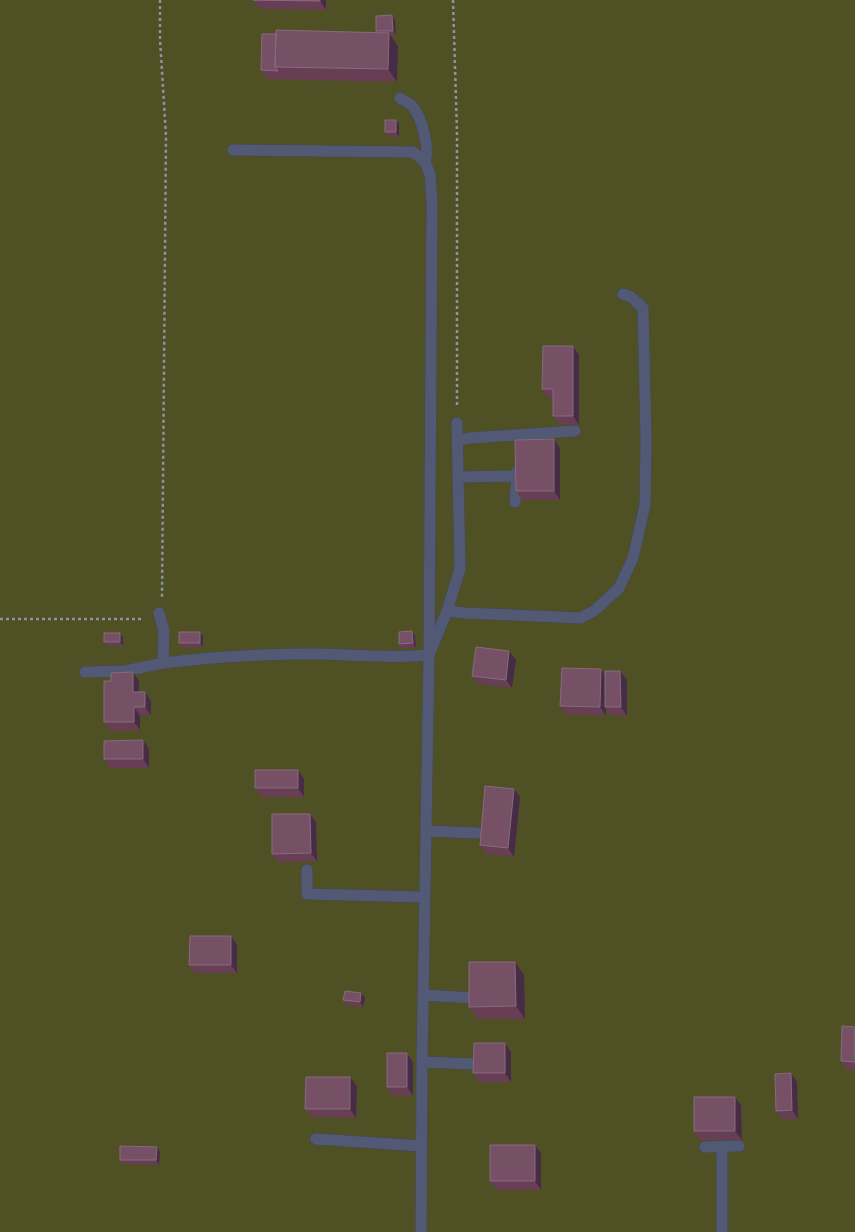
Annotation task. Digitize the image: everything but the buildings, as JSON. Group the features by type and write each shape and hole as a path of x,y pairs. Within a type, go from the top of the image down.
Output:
{"street":[{"path":"400,98 413,106 421,126 427,144 428,156 425,162"},
{"path":"233,150 413,152 425,162 430,174 432,203 429,655 424,897 421,1232"},
{"path":"447,611 580,618 594,611 619,588 633,558 645,505 646,439 643,308 630,297 623,294"},
{"path":"429,655 447,611 460,569 457,423"},
{"path":"458,440 575,431"},
{"path":"515,502 517,460"},
{"path":"458,477 516,476"},
{"path":"159,613 164,631 162,663"},
{"path":"85,672 125,671 162,663 231,655 312,654 381,658 429,655"},
{"path":"426,831 477,833"},
{"path":"307,870 307,894 424,897"},
{"path":"423,995 474,998"},
{"path":"422,1062 474,1064"},
{"path":"316,1139 421,1146"},
{"path":"705,1147 739,1146"},
{"path":"722,1147 722,1232"}],"path":[{"path":"0,619 152,619 159,613 162,603 166,136 160,39 160,0"},
{"path":"453,0 457,133 457,423"}],"green space":[{"path":"0,0 855,0 855,1232 0,1232"}]}
